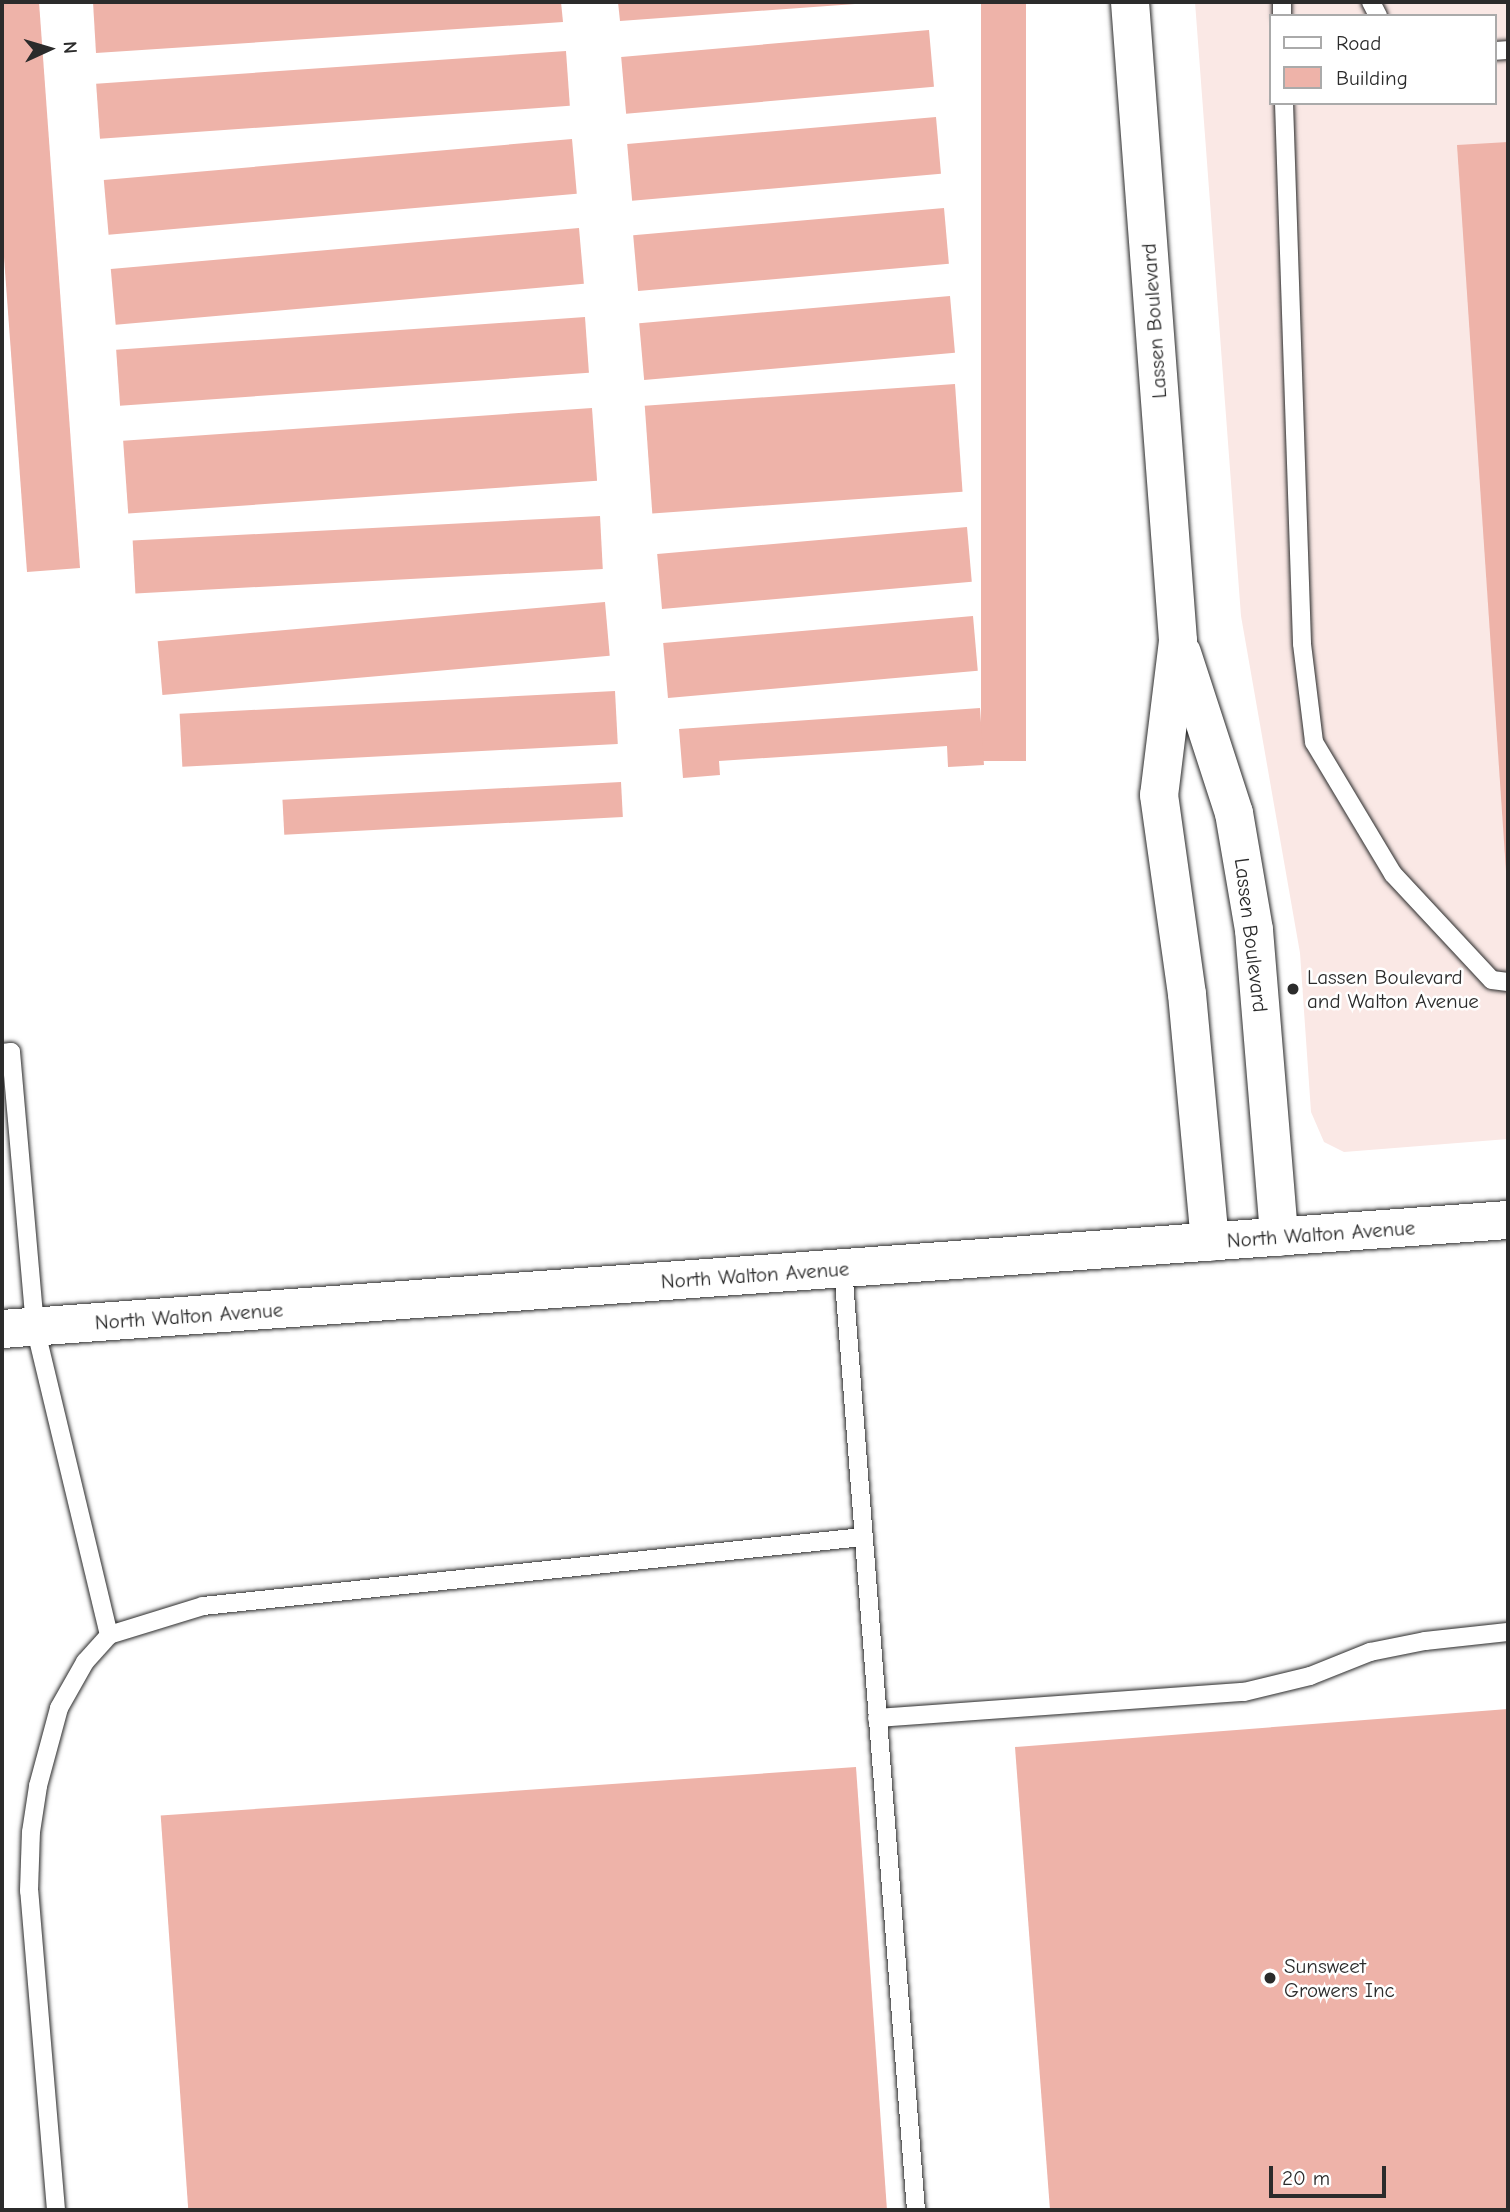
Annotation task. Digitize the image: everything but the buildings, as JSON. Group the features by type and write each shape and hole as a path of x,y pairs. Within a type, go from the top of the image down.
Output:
{"street":[{"name":"Lassen Boulevard","path":"1130,2 1178,641 1159,795 1187,994 1210,1242"},
{"name":"Lassen Boulevard","path":"1178,641 1234,813 1254,930 1279,1237"},
{"name":"North Walton Avenue","path":"19,1328 1508,1220"}],"lane":[{"path":"1284,105 1302,644 1314,742 1393,874 1492,980 1508,982"},
{"path":"2,1053 11,1052 19,1328 109,1635"},
{"path":"843,1268 916,2210"},
{"path":"56,2210 29,1891 31,1832 38,1786 60,1708 85,1662 109,1635 203,1606 863,1537"},
{"path":"877,1718 1244,1692 1310,1676 1370,1651 1425,1641 1508,1632"}],"shaded area":[{"path":"1195,2 1508,2 1508,1139 1344,1152 1324,1142 1311,1112 1300,953 1241,616"}],"place":[{"name":"Lassen Boulevard and Walton Avenue","path":"1293,989"},
{"name":"Sunsweet Growers Inc","path":"1270,1978"}]}
